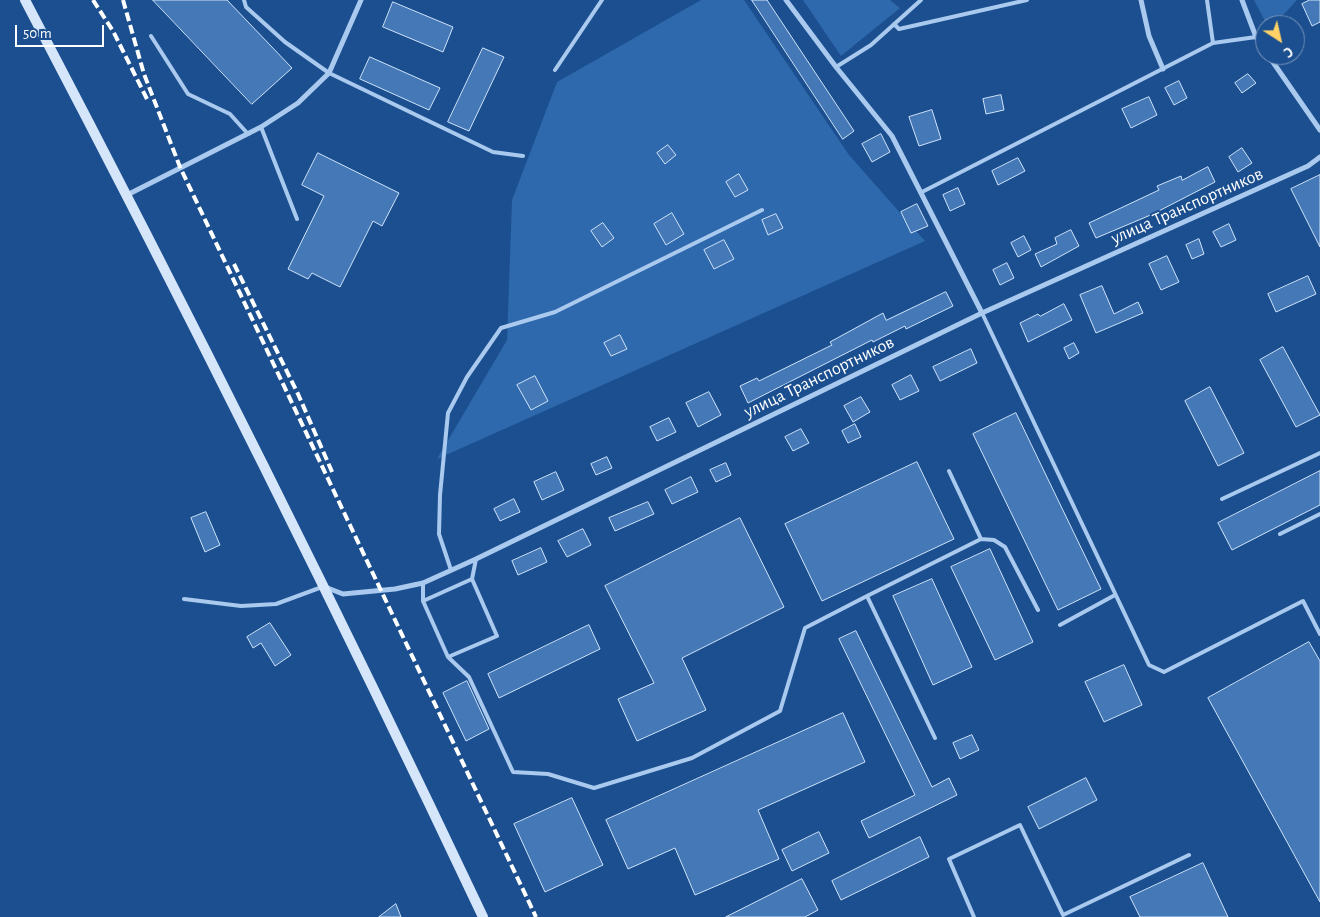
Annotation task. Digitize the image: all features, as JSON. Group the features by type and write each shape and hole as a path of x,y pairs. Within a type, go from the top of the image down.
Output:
{"street":[{"path":"25,0 127,195 324,586 483,917"},
{"path":"127,195 248,134 298,103 329,73 361,0"},
{"path":"786,0 836,67 892,136 982,313"},
{"path":"1141,0 1149,36 1163,69"},
{"path":"1242,0 1255,35"},
{"path":"1275,65 1320,130"},
{"name":"улица Транспортников","path":"324,586 343,594 395,588 423,582 451,570 982,313 1308,166 1320,157"}],"lane":[{"path":"244,0 246,6 285,42 329,73 493,152 523,156"},
{"path":"555,70 602,0"},
{"path":"836,67 871,44 921,0"},
{"path":"894,24 899,29 1027,0"},
{"path":"1207,0 1213,43"},
{"path":"151,36 188,94 230,114 248,134"},
{"path":"922,192 1213,43 1255,38"},
{"path":"261,127 298,219"},
{"path":"451,570 439,534 440,495 448,414 467,377 502,328 556,312 762,210"},
{"path":"982,313 1149,665 1164,672 1303,601 1320,634"},
{"path":"1222,499 1320,452"},
{"path":"949,471 981,540"},
{"path":"1280,534 1320,514"},
{"path":"423,582 423,601 448,657 470,678 513,772 548,774 594,788 692,758 780,711 805,628 981,540 994,540 1005,547 1038,610"},
{"path":"448,657 497,636 472,579 476,559"},
{"path":"423,601 472,579"},
{"path":"184,599 241,606 276,604 324,586"},
{"path":"1060,625 1115,595"},
{"path":"867,596 935,738"},
{"path":"974,917 949,859 1020,825 1063,915 1189,855"}],"shaded area":[{"path":"701,0 744,0 849,155 925,241 437,459 507,340 512,200 557,82"},
{"path":"803,0 890,0 900,8 841,56"},
{"path":"1254,0 1297,0 1283,15 1262,15"}],"building":[{"path":"153,0 227,0 292,68 252,104"},
{"path":"752,0 767,0 854,131 843,139"},
{"path":"1310,0 1320,0 1320,22 1312,26 1302,4"},
{"path":"393,2 453,27 443,52 383,27"},
{"path":"483,48 504,57 469,131 448,122"},
{"path":"370,57 440,88 429,110 360,79"},
{"path":"1248,74 1256,83 1242,93 1235,83"},
{"path":"1179,81 1187,98 1174,105 1165,88"},
{"path":"1001,95 1004,110 986,114 983,99"},
{"path":"1149,97 1157,115 1131,128 1122,109"},
{"path":"932,110 941,139 919,146 909,117"},
{"path":"881,134 890,152 872,162 862,144"},
{"path":"668,145 676,155 665,164 657,153"},
{"path":"1242,148 1252,163 1238,172 1229,157"},
{"path":"318,153 399,193 382,226 373,221 340,287 312,273 308,279 288,269 324,196 302,185"},
{"path":"1018,158 1025,171 998,185 992,171"},
{"path":"1208,167 1215,182 1153,214 1096,238 1089,223 1159,190 1157,186 1181,176 1182,180"},
{"path":"739,174 748,190 735,197 726,182"},
{"path":"1320,175 1320,247 1291,189"},
{"path":"958,188 965,204 950,211 943,195"},
{"path":"917,204 928,226 911,233 901,212"},
{"path":"672,213 684,234 666,245 654,224"},
{"path":"776,214 783,228 768,235 762,220"},
{"path":"603,223 614,238 602,247 591,231"},
{"path":"1229,224 1236,240 1221,247 1213,232"},
{"path":"1071,230 1079,246 1041,267 1035,254 1057,244 1055,238"},
{"path":"1024,236 1031,250 1018,257 1011,243"},
{"path":"1199,239 1204,254 1192,259 1186,245"},
{"path":"724,240 734,259 714,269 704,250"},
{"path":"1167,256 1179,282 1161,290 1149,264"},
{"path":"1007,263 1014,278 1000,285 993,270"},
{"path":"1308,276 1316,294 1276,312 1268,294"},
{"path":"1102,286 1114,314 1138,302 1143,313 1096,333 1080,295"},
{"path":"946,292 953,306 906,329 905,326 873,342 872,340 748,403 740,386 757,378 759,381 832,345 830,342 883,313 886,320"},
{"path":"1064,304 1072,320 1028,342 1020,323 1038,314 1040,316"},
{"path":"620,335 627,349 611,356 604,343"},
{"path":"1074,343 1079,353 1069,359 1064,348"},
{"path":"1283,347 1320,415 1296,427 1260,360"},
{"path":"971,349 977,363 940,381 933,367"},
{"path":"911,375 919,391 900,400 892,385"},
{"path":"535,376 548,401 531,410 517,385"},
{"path":"1210,387 1244,453 1218,466 1185,401"},
{"path":"709,392 721,415 698,427 686,403"},
{"path":"861,397 870,412 853,422 844,406"},
{"path":"1016,413 1101,589 1058,610 973,434"},
{"path":"669,418 676,432 657,441 650,427"},
{"path":"855,424 861,437 848,443 842,431"},
{"path":"801,429 809,443 793,451 785,437"},
{"path":"607,457 612,468 596,475 591,464"},
{"path":"917,462 954,539 822,601 785,524"},
{"path":"726,463 731,475 716,482 710,470"},
{"path":"1320,471 1320,505 1232,550 1218,523"},
{"path":"556,472 564,490 542,500 534,482"},
{"path":"691,477 698,492 672,504 665,490"},
{"path":"514,499 520,512 500,521 494,509"},
{"path":"648,502 654,514 615,531 609,518"},
{"path":"206,512 220,545 205,552 191,518"},
{"path":"740,518 784,607 682,658 706,710 637,741 618,699 654,683 605,586"},
{"path":"583,529 591,545 567,557 558,541"},
{"path":"541,548 547,562 518,575 512,561"},
{"path":"990,549 1033,642 995,660 951,567"},
{"path":"932,579 972,667 933,685 893,596"},
{"path":"270,623 291,655 275,666 261,643 253,648 247,637"},
{"path":"589,625 600,649 499,698 488,674"},
{"path":"856,631 932,787 949,778 957,795 869,838 861,821 915,795 839,639"},
{"path":"1309,642 1320,661 1320,902 1208,698"},
{"path":"1124,665 1142,705 1104,722 1085,682"},
{"path":"467,681 489,729 466,741 443,693"},
{"path":"843,713 865,762 758,810 779,859 695,895 675,848 628,869 606,820"},
{"path":"972,735 979,750 960,759 953,743"},
{"path":"1086,778 1097,800 1039,829 1028,807"},
{"path":"572,798 603,865 545,892 514,824"},
{"path":"819,832 829,853 792,871 782,850"},
{"path":"920,837 929,857 841,900 832,881"},
{"path":"1203,863 1228,917 1140,917 1130,897"},
{"path":"802,879 818,910 805,917 726,917"},
{"path":"396,904 401,917 379,917"}],"railway":[{"path":"93,0 113,31 147,99"},
{"path":"123,0 144,74 180,167 536,917"},
{"path":"234,264 298,394 333,474"}]}
